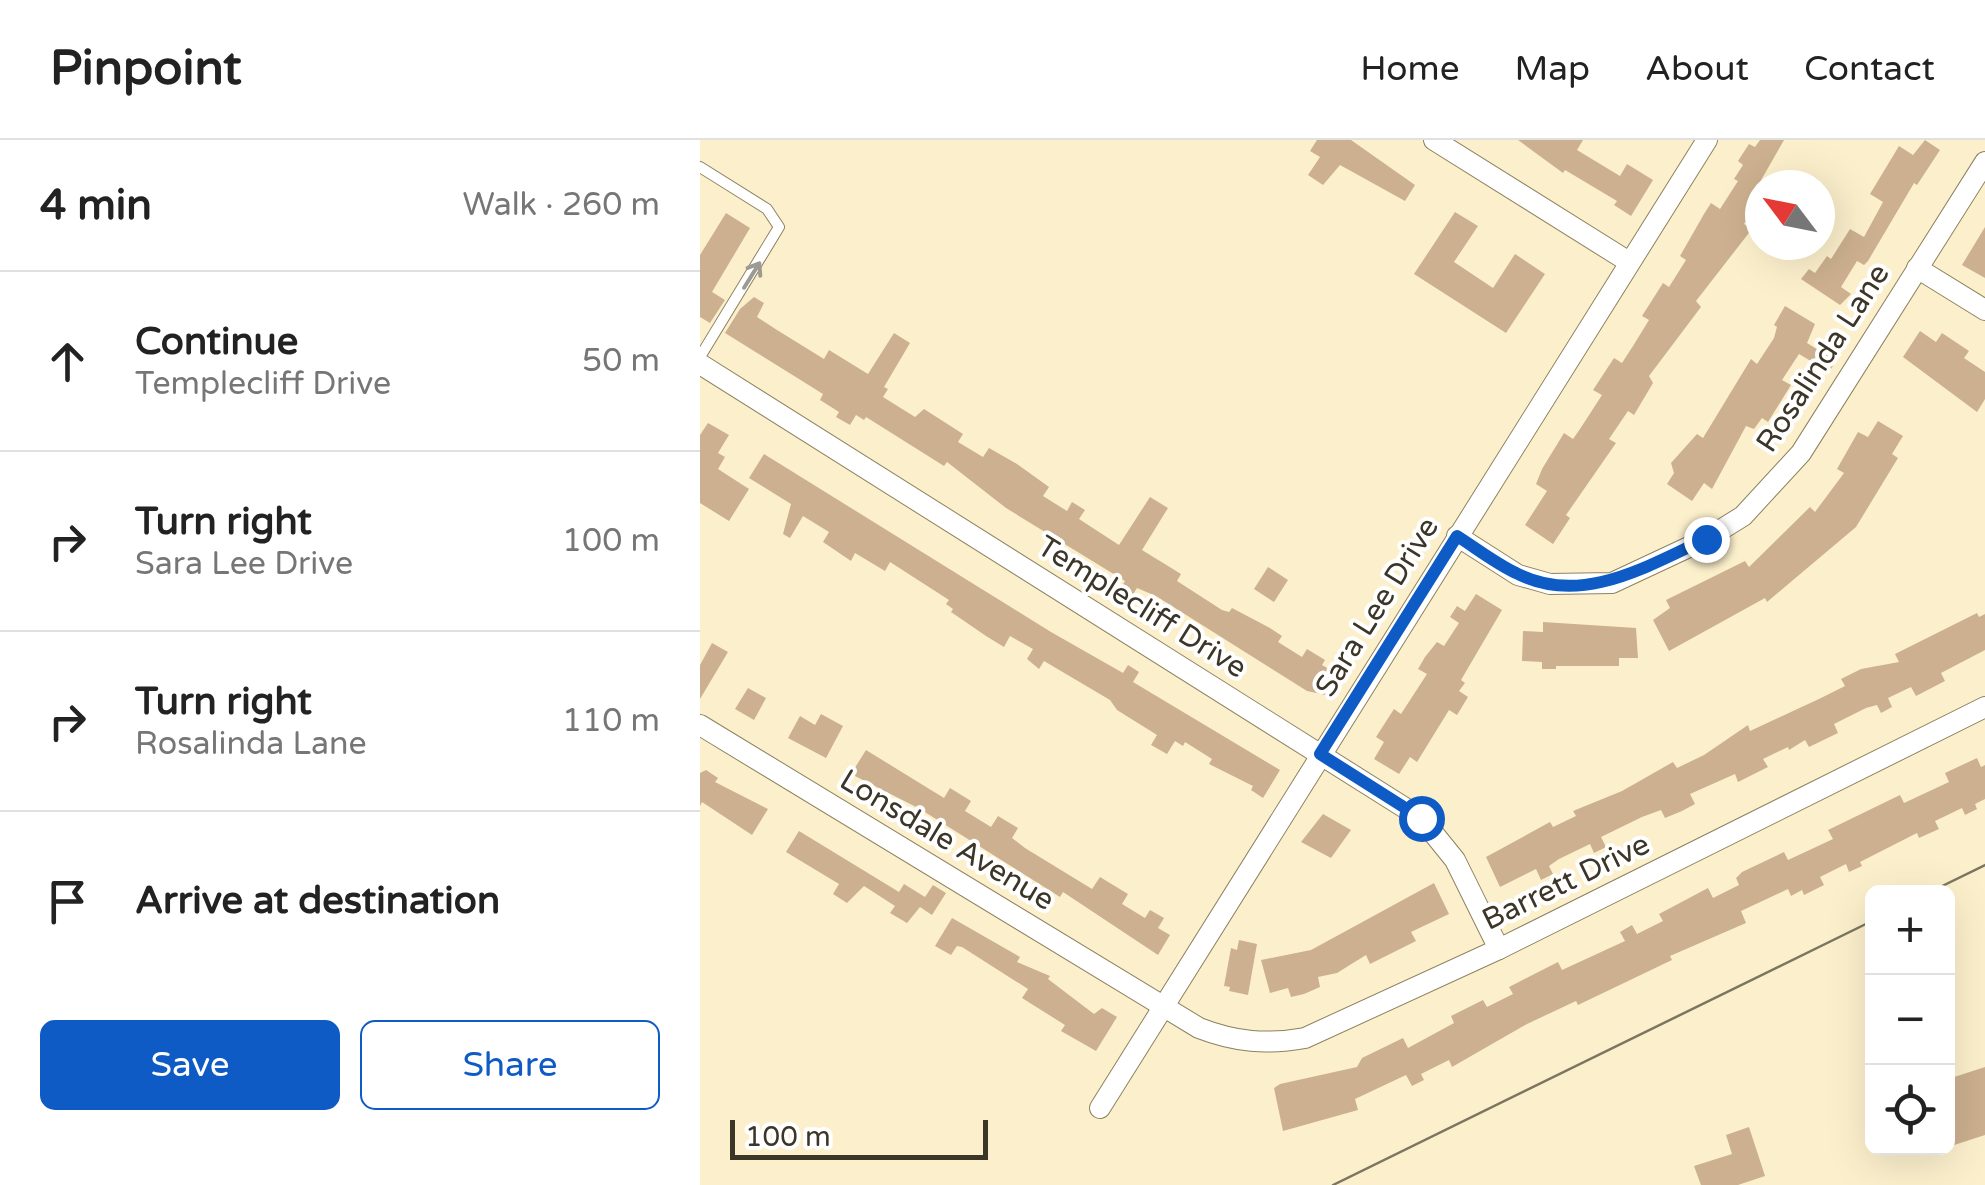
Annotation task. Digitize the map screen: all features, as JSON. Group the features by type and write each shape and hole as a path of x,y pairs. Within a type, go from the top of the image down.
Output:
{"street":[{"path":"1434,140 1629,262"},
{"name":"Sara Lee Drive","path":"1100,1108 1706,140"},
{"name":"Rosalinda Lane","path":"1457,536 1518,575 1550,584 1612,582 1706,539 1742,516 1801,453 1985,163"},
{"path":"1917,268 1985,310"},
{"name":"Templecliff Drive","path":"700,361 1421,818 1439,836 1499,949"},
{"name":"Barrett Drive","path":"1163,1007 1226,1038 1280,1043 1305,1038 1499,949 1985,707"},
{"name":"Lonsdale Avenue","path":"700,724 1163,1007"}],"lane":[{"path":"700,167 767,209 780,228 700,361"}],"building":[{"path":"1317,140 1351,140 1415,185 1405,201 1340,165 1323,185 1308,175 1320,157 1310,151"},
{"path":"1518,140 1583,140 1577,150 1620,176 1627,164 1653,180 1631,216 1614,205 1617,201 1565,170 1563,173"},
{"path":"1760,140 1784,140 1767,170 1745,170 1745,238 1696,301 1701,307 1649,376 1653,383 1634,415 1628,411 1609,439 1616,443 1566,515 1570,518 1553,544 1525,525 1547,491 1536,484 1542,469 1564,433 1573,439 1580,429 1602,395 1593,390 1614,358 1622,363 1649,320 1642,316 1663,283 1669,287 1686,260 1680,256 1704,214 1711,203 1720,209 1738,181 1734,179 1743,165 1738,161 1749,144 1755,147"},
{"path":"1925,140 1940,150 1917,185 1914,183 1868,261 1864,265 1857,261 1841,287 1851,294 1840,305 1801,279 1809,269 1815,273 1824,260 1835,260 1835,253 1850,229 1864,237 1883,202 1870,194 1899,146 1913,155"},
{"path":"1455,212 1478,226 1454,262 1493,288 1515,254 1545,274 1506,333 1414,274"},
{"path":"726,213 750,228 712,292 725,300 710,323 700,317 700,255"},
{"path":"1985,227 1985,278 1962,265"},
{"path":"754,297 764,303 757,317 824,359 829,350 868,374 894,333 910,343 884,387 888,389 883,397 915,417 924,409 963,434 958,442 983,457 989,448 1017,464 1049,487 1043,496 1067,511 1072,502 1085,510 1079,519 1119,545 1150,497 1168,508 1142,550 1181,574 1177,581 1222,610 1229,612 1232,608 1270,628 1282,636 1278,642 1302,657 1307,649 1325,660 1322,665 1339,675 1326,695 1307,691 1156,596 1137,588 1132,596 1120,589 1125,581 1006,508 947,462 944,466 866,417 864,420 856,415 850,425 836,417 839,412 820,400 823,394 725,333 740,309"},
{"path":"1785,306 1815,324 1807,343 1836,361 1829,372 1799,354 1782,380 1791,385 1768,422 1762,418 1754,429 1746,426 1712,489 1704,483 1692,501 1667,484 1674,473 1671,463 1697,434 1703,438 1751,359 1757,364 1774,338 1774,325"},
{"path":"1920,331 1936,342 1942,333 1969,351 1964,358 1985,372 1985,399 1977,412 1903,357"},
{"path":"1878,421 1903,436 1892,454 1898,458 1856,527 1767,602 1765,598 1669,651 1653,620 1670,608 1666,600 1745,561 1749,567 1810,507 1815,512 1844,473 1837,469 1858,432 1868,437"},
{"path":"708,423 729,435 718,453 725,457 718,469 749,489 729,521 700,503 700,435"},
{"path":"764,454 1051,632 1123,673 1128,665 1139,672 1133,682 1280,770 1263,798 1251,790 1253,786 1209,764 1212,759 1185,742 1183,746 1175,741 1167,754 1151,745 1157,735 1117,710 1110,700 1044,661 1039,669 1027,659 1033,649 1010,636 1004,647 986,636 951,612 953,609 946,604 949,600 890,562 885,571 855,553 851,561 823,542 829,532 803,516 790,538 783,534 791,504 749,478"},
{"path":"1268,567 1288,580 1274,602 1254,589"},
{"path":"1476,594 1502,610 1461,680 1465,683 1459,691 1468,697 1457,715 1449,710 1417,762 1410,757 1399,774 1374,759 1384,742 1376,737 1394,709 1401,714 1427,674 1418,669 1425,657 1437,642 1444,646 1459,623 1450,617 1457,606 1465,611"},
{"path":"1977,613 1979,617 1985,614 1985,650 1941,673 1945,681 1916,696 1911,687 1888,698 1892,707 1881,713 1877,705 1866,708 1834,724 1838,733 1809,747 1805,740 1763,759 1768,767 1738,782 1735,774 1690,794 1695,804 1682,811 1665,818 1661,810 1601,837 1606,847 1594,853 1590,844 1559,859 1549,866 1553,874 1541,880 1536,869 1500,887 1486,857 1550,822 1553,827 1576,816 1573,811 1622,791 1673,762 1677,768 1704,755 1748,725 1750,731 1845,686 1841,679 1861,669 1899,662 1895,654"},
{"path":"1543,622 1636,628 1638,658 1619,658 1619,666 1542,669 1542,662 1522,661 1523,631 1543,632"},
{"path":"712,643 728,652 700,699 700,665"},
{"path":"748,688 766,698 754,720 735,709"},
{"path":"821,714 843,726 826,758 788,738 800,716 815,725"},
{"path":"866,750 944,798 950,788 971,801 965,811 991,827 998,816 1018,828 1012,838 1092,889 1100,877 1128,894 1122,904 1145,918 1150,910 1164,918 1158,928 1170,935 1158,955 1063,892 1060,897 920,809 851,774"},
{"path":"1977,758 1981,767 1985,765 1985,799 1975,804 1977,809 1965,815 1962,808 1935,821 1939,829 1919,838 1917,833 1860,862 1862,866 1849,872 1846,864 1820,877 1824,885 1804,895 1802,890 1791,896 1788,889 1741,911 1746,923 1670,956 1672,960 1578,1005 1576,1001 1527,1024 1452,1067 1449,1060 1421,1074 1424,1080 1412,1086 1406,1075 1355,1099 1358,1110 1283,1131 1274,1088 1280,1084 1357,1067 1362,1058 1403,1038 1408,1048 1454,1023 1451,1016 1483,1000 1487,1007 1513,994 1509,987 1558,962 1562,970 1625,941 1620,932 1632,925 1637,934 1663,921 1659,914 1708,888 1713,898 1739,885 1736,878 1742,872 1784,852 1788,860 1833,839 1828,830 1900,795 1904,803 1949,782 1945,773"},
{"path":"706,770 718,778 715,782 768,809 752,835 702,802 700,806 700,773"},
{"path":"1323,814 1351,830 1331,858 1301,842"},
{"path":"799,831 899,892 904,884 925,897 933,885 946,893 932,915 920,907 907,923 890,913 895,906 864,886 847,903 833,894 839,884 786,852"},
{"path":"1434,883 1449,914 1411,932 1416,941 1370,964 1366,955 1337,973 1318,977 1320,987 1304,994 1291,997 1288,988 1270,993 1261,960 1311,950"},
{"path":"952,918 1020,957 1017,962 1050,976 1048,979 1094,1014 1102,1008 1117,1017 1096,1051 1061,1031 1065,1025 1022,998 1028,989 962,947 957,946 951,955 935,946"},
{"path":"1239,940 1257,944 1248,995 1224,986 1231,948 1237,950"},
{"path":"1985,1067 1985,1135 1955,1145 1955,1077"},
{"path":"1749,1127 1765,1176 1738,1185 1701,1185 1694,1166 1732,1154 1726,1135"}],"tram line":[{"path":"1944,885 1985,865"},
{"path":"1333,1185 1865,924"}],"route":[{"path":"1421,818 1320,754 1457,536 1518,575 1550,584 1612,582 1706,539"}]}
